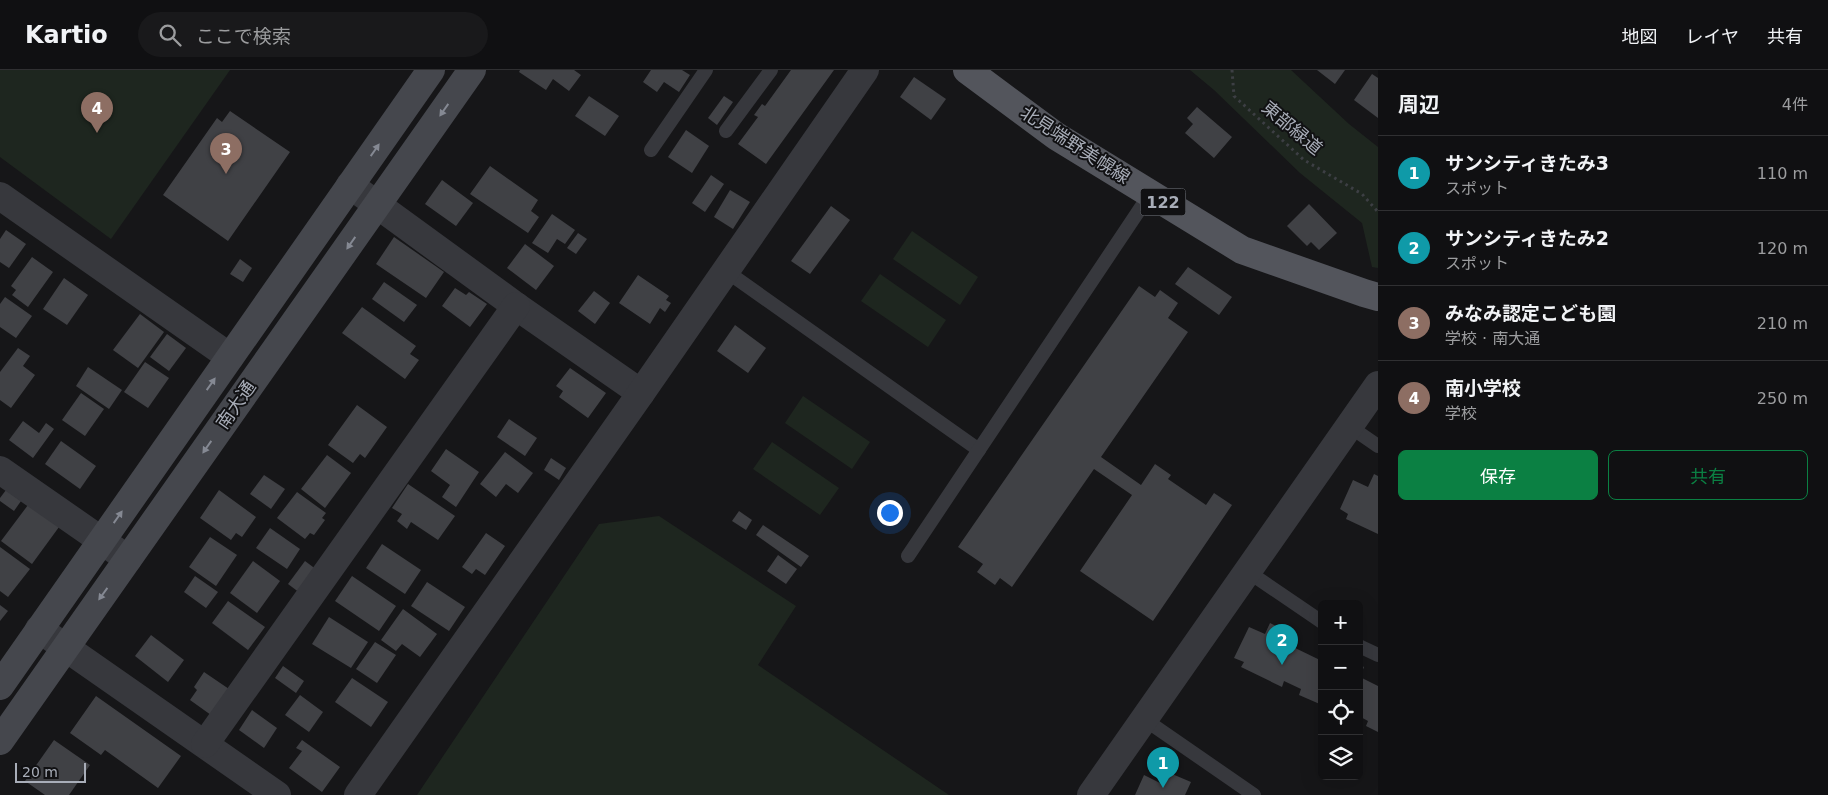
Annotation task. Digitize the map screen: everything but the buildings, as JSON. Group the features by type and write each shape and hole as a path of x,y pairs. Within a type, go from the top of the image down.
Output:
{"main road":[{"name":"北見端野美幌線","path":"967,70 1056,136 1242,250 1364,294 1378,297"}],"street":[{"name":"南大通","path":"1,681 431,70"},
{"name":"南大通","path":"0,741 472,70"},
{"path":"358,795 641,394 865,70"},
{"path":"350,185 641,394"},
{"path":"0,196 230,358"},
{"path":"205,744 516,306"},
{"path":"1091,795 1378,386"},
{"path":"0,470 128,559"},
{"path":"39,629 278,795"},
{"path":"1,681 30,698"}],"lane":[{"path":"651,150 706,70"},
{"path":"726,131 771,70"},
{"path":"908,556 1150,194"},
{"path":"726,271 979,450"},
{"path":"1349,426 1378,446"},
{"path":"1247,571 1318,619"},
{"path":"1363,648 1378,655"},
{"path":"1144,719 1254,795"}],"path":[{"name":"東部緑道","path":"1232,70 1234,96 1304,160 1362,194 1378,212"}],"shaded area":[{"path":"0,70 230,70 111,239 0,157"},
{"path":"1190,70 1291,70 1349,124 1378,147 1378,268 1372,267 1362,223 1300,173 1214,90"},
{"path":"912,231 978,277 960,305 893,259"},
{"path":"880,274 946,320 928,347 861,301"},
{"path":"803,396 870,442 852,469 785,423"},
{"path":"772,442 839,488 820,515 753,469"},
{"path":"659,516 796,606 758,665 949,795 417,795 599,524"}],"place":[{"name":"南小学校","path":"97,133"},
{"name":"みなみ認定こども園","path":"226,174"},
{"name":"サンシティきたみ2","path":"1282,665"},
{"name":"サンシティきたみ3","path":"1163,788"}]}
